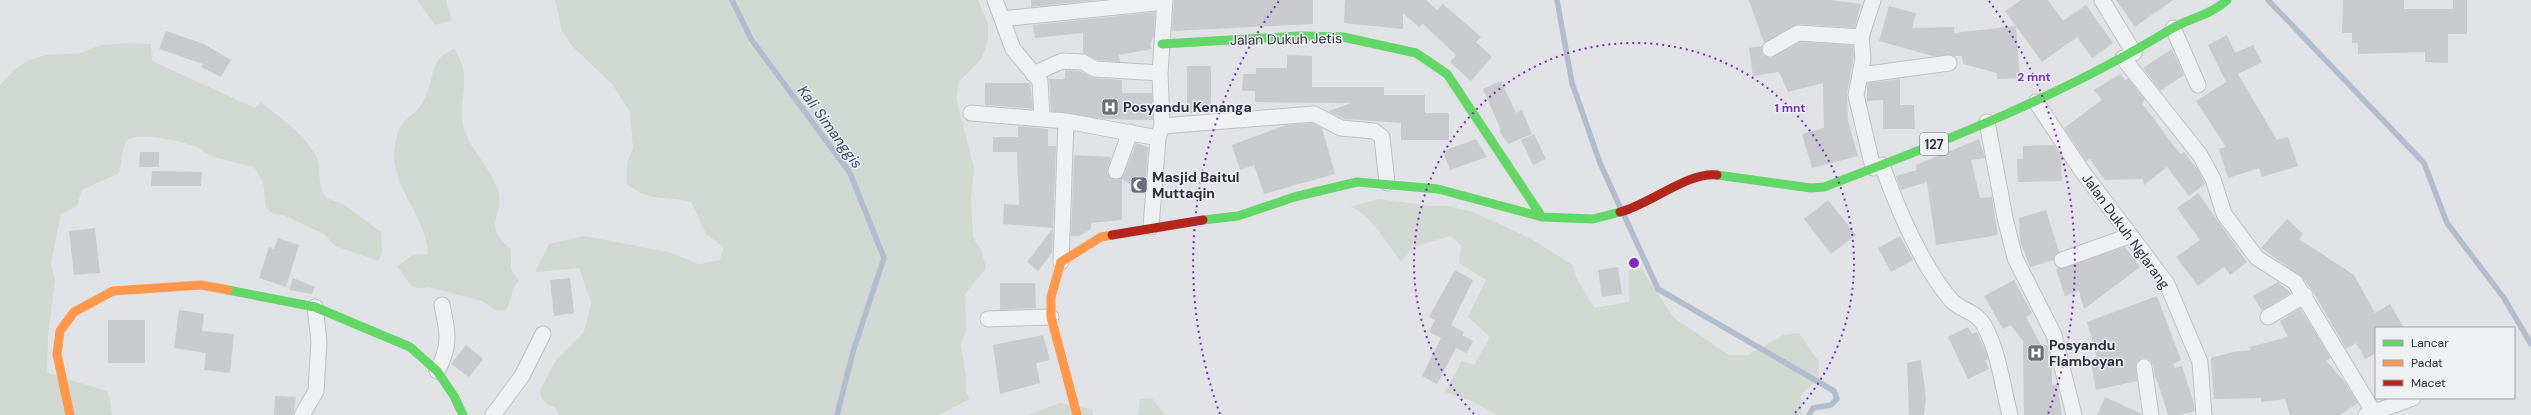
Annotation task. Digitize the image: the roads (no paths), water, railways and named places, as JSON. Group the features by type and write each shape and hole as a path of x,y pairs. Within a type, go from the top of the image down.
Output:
{"main road":[{"name":"127","path":"1061,262 1101,237 1152,227 1238,216 1294,197 1335,186 1357,182 1386,183 1438,189 1542,217 1593,219 1636,208 1690,180 1711,174 1811,188 1824,187 2036,102 2128,56 2173,28 2217,9 2227,0"},
{"name":"Jalan Dukuh Jetis","path":"1162,44 1299,36 1343,37 1416,53 1446,74 1542,217"},
{"path":"1061,262 1051,297 1051,317 1077,415"},
{"path":"70,415 56,354 60,331 74,312 113,291 200,285 315,307 410,347 437,371 454,396 463,415"}],"street":[{"path":"995,0 1013,49 1040,81 1042,118"},
{"path":"1873,0 1861,37 1863,59 1856,95 1878,166 1905,222 1938,280 1952,300 1976,314 1989,336 2000,364 2010,415"},
{"path":"2102,0 2128,56 2200,155 2213,179 2224,214 2257,258 2295,282 2305,295 2370,413 2410,399"},
{"path":"1002,19 1165,1 1160,73 1160,132 1152,227"},
{"path":"2173,28 2198,85"},
{"path":"1770,49 1798,33 1861,37"},
{"path":"1033,74 1062,61 1083,62 1095,69 1160,73"},
{"path":"1861,75 1949,62"},
{"name":"Jalan Dukuh Nglarang","path":"2036,102 2130,236 2167,284 2189,332 2200,362 2204,415"},
{"path":"971,113 1042,118 1130,132 1160,132 1314,114 1340,128 1374,131 1382,137 1386,183"},
{"path":"1061,262 1066,121"},
{"path":"1987,122 2005,218 2015,258 2054,335 2074,415"},
{"path":"1116,171 1130,132"},
{"path":"2062,260 2130,236"},
{"path":"2268,317 2305,295"},
{"path":"437,371 446,355 448,342 442,305"},
{"path":"302,415 316,391 319,341 315,307"},
{"path":"988,320 1051,317"},
{"path":"493,415 522,376 543,334"},
{"path":"2144,367 2151,415"}],"waterway":[{"name":"Kali Simanggis","path":"732,0 751,39 850,173 884,258 853,352 837,415"},
{"path":"1557,0 1572,83 1600,163 1620,207"},
{"path":"2268,0 2424,163 2447,223 2504,298 2531,344"},
{"path":"1624,215 1658,289 1834,391 1837,399 1831,405 1813,408 1809,415"}],"place":[{"name":"Posyandu Kenanga","path":"1110,107"},
{"name":"Masjid Baitul Muttaqin","path":"1139,185"},
{"name":"Posyandu Flamboyan","path":"2036,353"}]}
